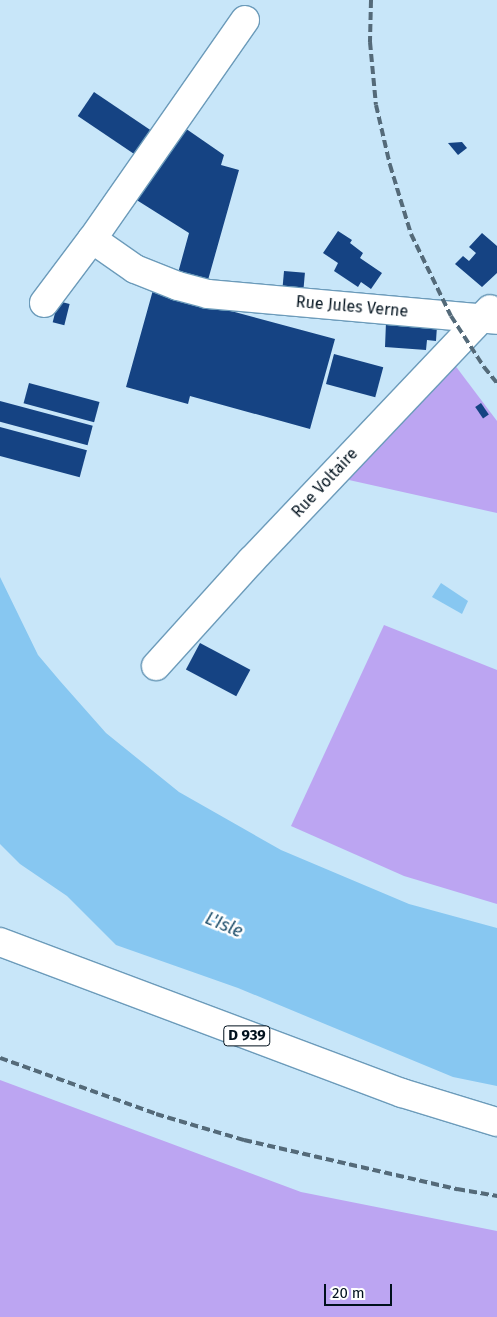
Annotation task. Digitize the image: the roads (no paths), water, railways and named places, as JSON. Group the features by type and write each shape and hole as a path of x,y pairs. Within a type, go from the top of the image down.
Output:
{"street":[{"path":"44,303 245,20"},
{"name":"Rue Jules Verne","path":"92,238 135,269 178,286 208,294 492,313"},
{"name":"Rue Voltaire","path":"156,666 251,561 492,313"},
{"name":"D 939","path":"0,942 402,1093 497,1122"}],"water":[{"name":"L'Isle","path":"0,577 38,655 106,733 179,792 281,850 409,904 497,928 497,1086 453,1077 238,988 116,945 67,896 20,864 0,844"},
{"path":"441,583 468,601 462,614 432,597"}],"railway":[{"path":"371,0 370,42 376,105 390,165 411,234 451,316 484,367 497,383"},
{"path":"0,1058 156,1114 244,1140 457,1189 497,1196"}]}
